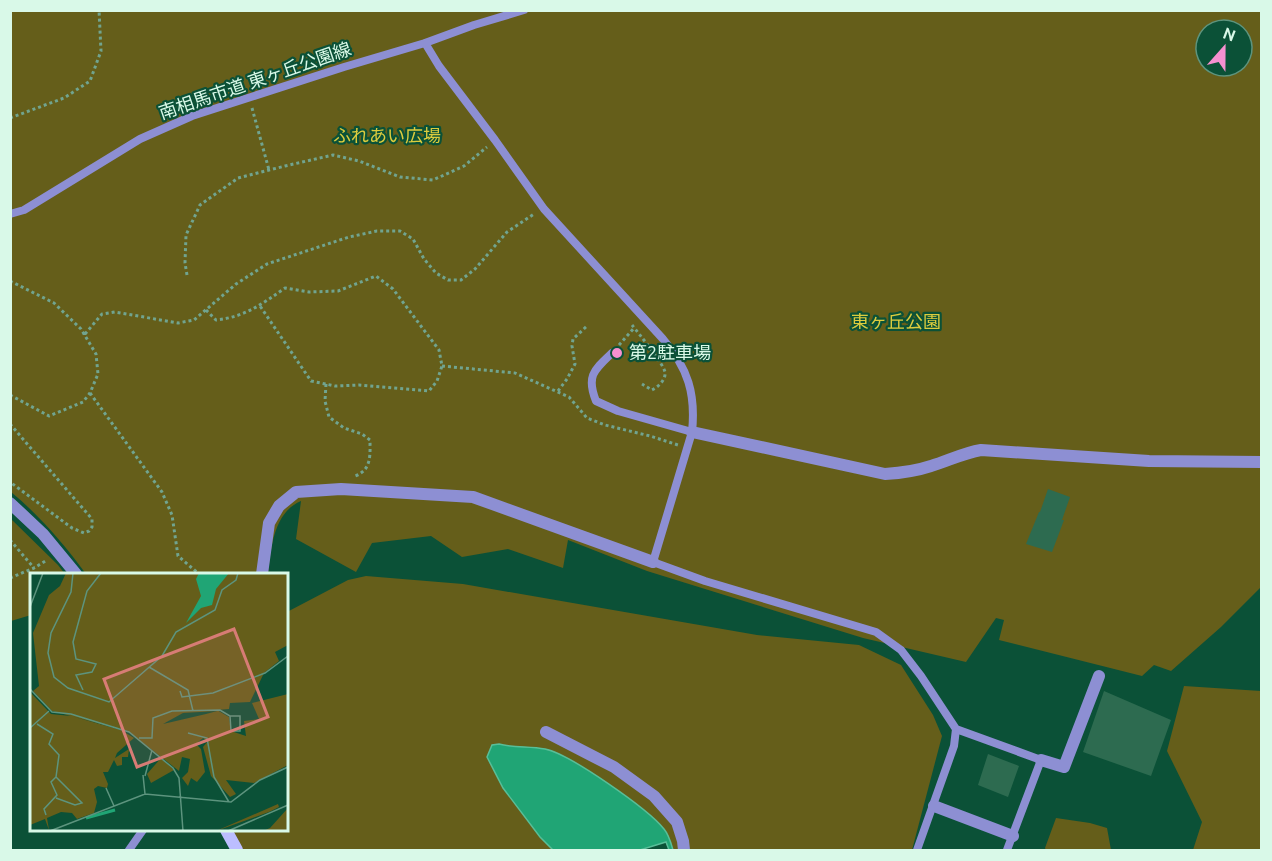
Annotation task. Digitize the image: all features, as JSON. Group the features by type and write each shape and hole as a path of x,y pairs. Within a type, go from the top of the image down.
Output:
{"street":[{"path":"692,432 885,474 902,473 932,466 969,452 981,450 1149,461 1262,462"},
{"path":"262,573 269,523 279,506 296,492 346,489 473,497 653,562"},
{"path":"10,503 43,534 75,573"},
{"path":"1041,760 1064,766 1099,676"},
{"path":"546,732 614,767 654,796 677,822 684,850"},
{"path":"934,806 1012,836"},
{"path":"227,831 237,850"}],"lane":[{"name":"南相馬市道 東ヶ丘公園線","path":"10,214 24,210 114,154 160,129 192,116 524,10"},
{"path":"425,43 439,66 544,209 676,354 685,372 690,387 694,417 692,432 653,562 716,584 876,632 901,650 956,729 1041,760 1007,850"},
{"path":"612,353 591,378 592,392 596,401 618,411 692,432"},
{"path":"917,850 954,746 956,729"},
{"path":"129,850 142,831"}],"path":[{"path":"10,118 64,98 90,81 101,51 99,10"},
{"path":"247,99 254,111 269,170"},
{"path":"188,275 185,262 186,235 200,205 238,178 333,155 359,161 400,177 433,180 464,166 495,140"},
{"path":"84,334 102,314 115,312 178,323 194,320 236,284 267,264 349,237 377,231 400,231 413,239 436,273 448,280 461,280 475,269 507,232 544,209"},
{"path":"206,310 216,320 231,319 260,306 285,288 309,292 338,291 376,276 393,289 440,350 442,366 437,381 429,391 359,385 335,386 311,381 260,306"},
{"path":"10,281 54,303 81,329 96,354 98,374 90,393 83,402 49,416 10,395"},
{"path":"629,321 665,372 664,380 656,388 652,390 642,384"},
{"path":"558,392 575,364 573,339 586,326"},
{"path":"442,366 515,373 569,397 587,418 688,449"},
{"path":"326,384 325,401 329,417 344,428 362,434 370,440 370,462 361,474 350,478 346,489"},
{"path":"90,393 162,492 172,515 178,556 198,573"},
{"path":"10,424 92,519 92,527 84,533 72,528 10,482"},
{"path":"10,540 34,568"},
{"path":"10,578 34,568 58,552"}],"green space":[{"name":"東ヶ丘公園","path":"10,11 1261,11 1261,587 1221,627 1171,671 1154,665 1142,676 999,640 1004,620 996,618 966,662 863,638 647,571 568,540 563,568 508,549 462,557 431,536 372,543 356,572 296,539 301,501 284,514 279,523 272,543 268,573 85,573 51,531 11,492"},
{"path":"10,518 64,573 30,573 30,615 11,621"},
{"path":"366,576 463,584 757,635 859,645 901,665 933,715 942,736 912,850 672,850 654,830 577,850 243,850 232,831 288,831 288,611 348,580"},
{"path":"1184,686 1261,691 1261,850 1193,850 1202,822 1167,751"},
{"path":"1056,818 1107,828 1111,850 1046,850"}],"shaded area":[{"path":"492,745 545,749 589,771 626,796 655,820 670,839 673,850 669,850 666,842 640,850 553,850 540,837 503,788 487,757"}],"building":[{"path":"1048,489 1070,497 1052,552 1026,544"},
{"path":"1104,691 1171,720 1151,776 1083,752"},
{"path":"988,754 1019,766 1008,797 978,785"}],"place":[{"name":"第2駐車場","path":"617,353"}],"park label":[{"name":"ふれあい広場","path":"387,136"}]}
